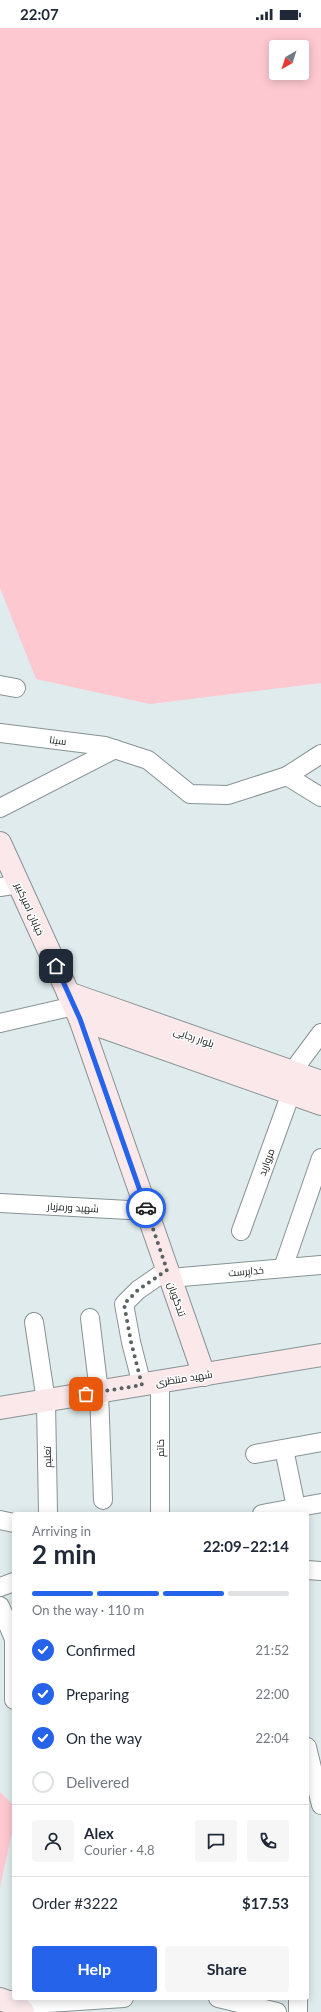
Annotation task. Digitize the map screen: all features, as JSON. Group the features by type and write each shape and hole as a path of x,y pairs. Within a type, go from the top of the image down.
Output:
{"main road":[{"name":"خیابان امیرکبیر","path":"0,843 9,886 74,1006"},
{"name":"بلوار رجایی","path":"74,1006 321,1082"},
{"name":"بلوار رجایی","path":"74,1006 321,1104"},
{"name":"تندگویان","path":"74,1006 204,1375"},
{"name":"شهید منتظری","path":"0,1408 321,1355"}],"street":[{"name":"سینا","path":"0,733 105,746 115,749 148,760 190,794 228,795 287,776 321,754"},
{"path":"0,808 115,749"},
{"path":"287,776 321,797"},
{"path":"0,1023 74,1006"},
{"path":"292,1072 321,1033"},
{"name":"مروارید","path":"241,1231 291,1093"},
{"path":"283,1268 321,1158"},
{"name":"شهید ورمزیار","path":"0,1203 147,1211"},
{"name":"خداپرست","path":"169,1274 321,1265"},
{"name":"خاتم","path":"160,1512 151,1383 131,1342 124,1304 138,1290 169,1274"},
{"path":"90,1318 99,1392 102,1500"},
{"name":"تعلیم","path":"34,1322 46,1401 48,1512"},
{"path":"255,1454 321,1442"},
{"path":"284,1449 296,1507"},
{"path":"272,1512 321,1503"},
{"path":"0,1520 12,1523"},
{"path":"309,1570 321,1571"},
{"path":"0,1587 12,1583"},
{"path":"0,1606 12,1633"},
{"path":"309,1755 321,1805"},
{"path":"14,2003 80,2000"},
{"path":"226,2000 277,2012"},
{"path":"298,2000 298,2012"}],"shaded area":[{"path":"0,28 321,28 321,683 150,704 36,679 0,588"},
{"path":"0,1792 12,1804 12,1832 0,1887"}],"way so far":[{"path":"86,1394 142,1385 131,1342 124,1304 138,1290 167,1270 146,1208"}],"route":[{"path":"56,966 80,1019 146,1208"}]}
